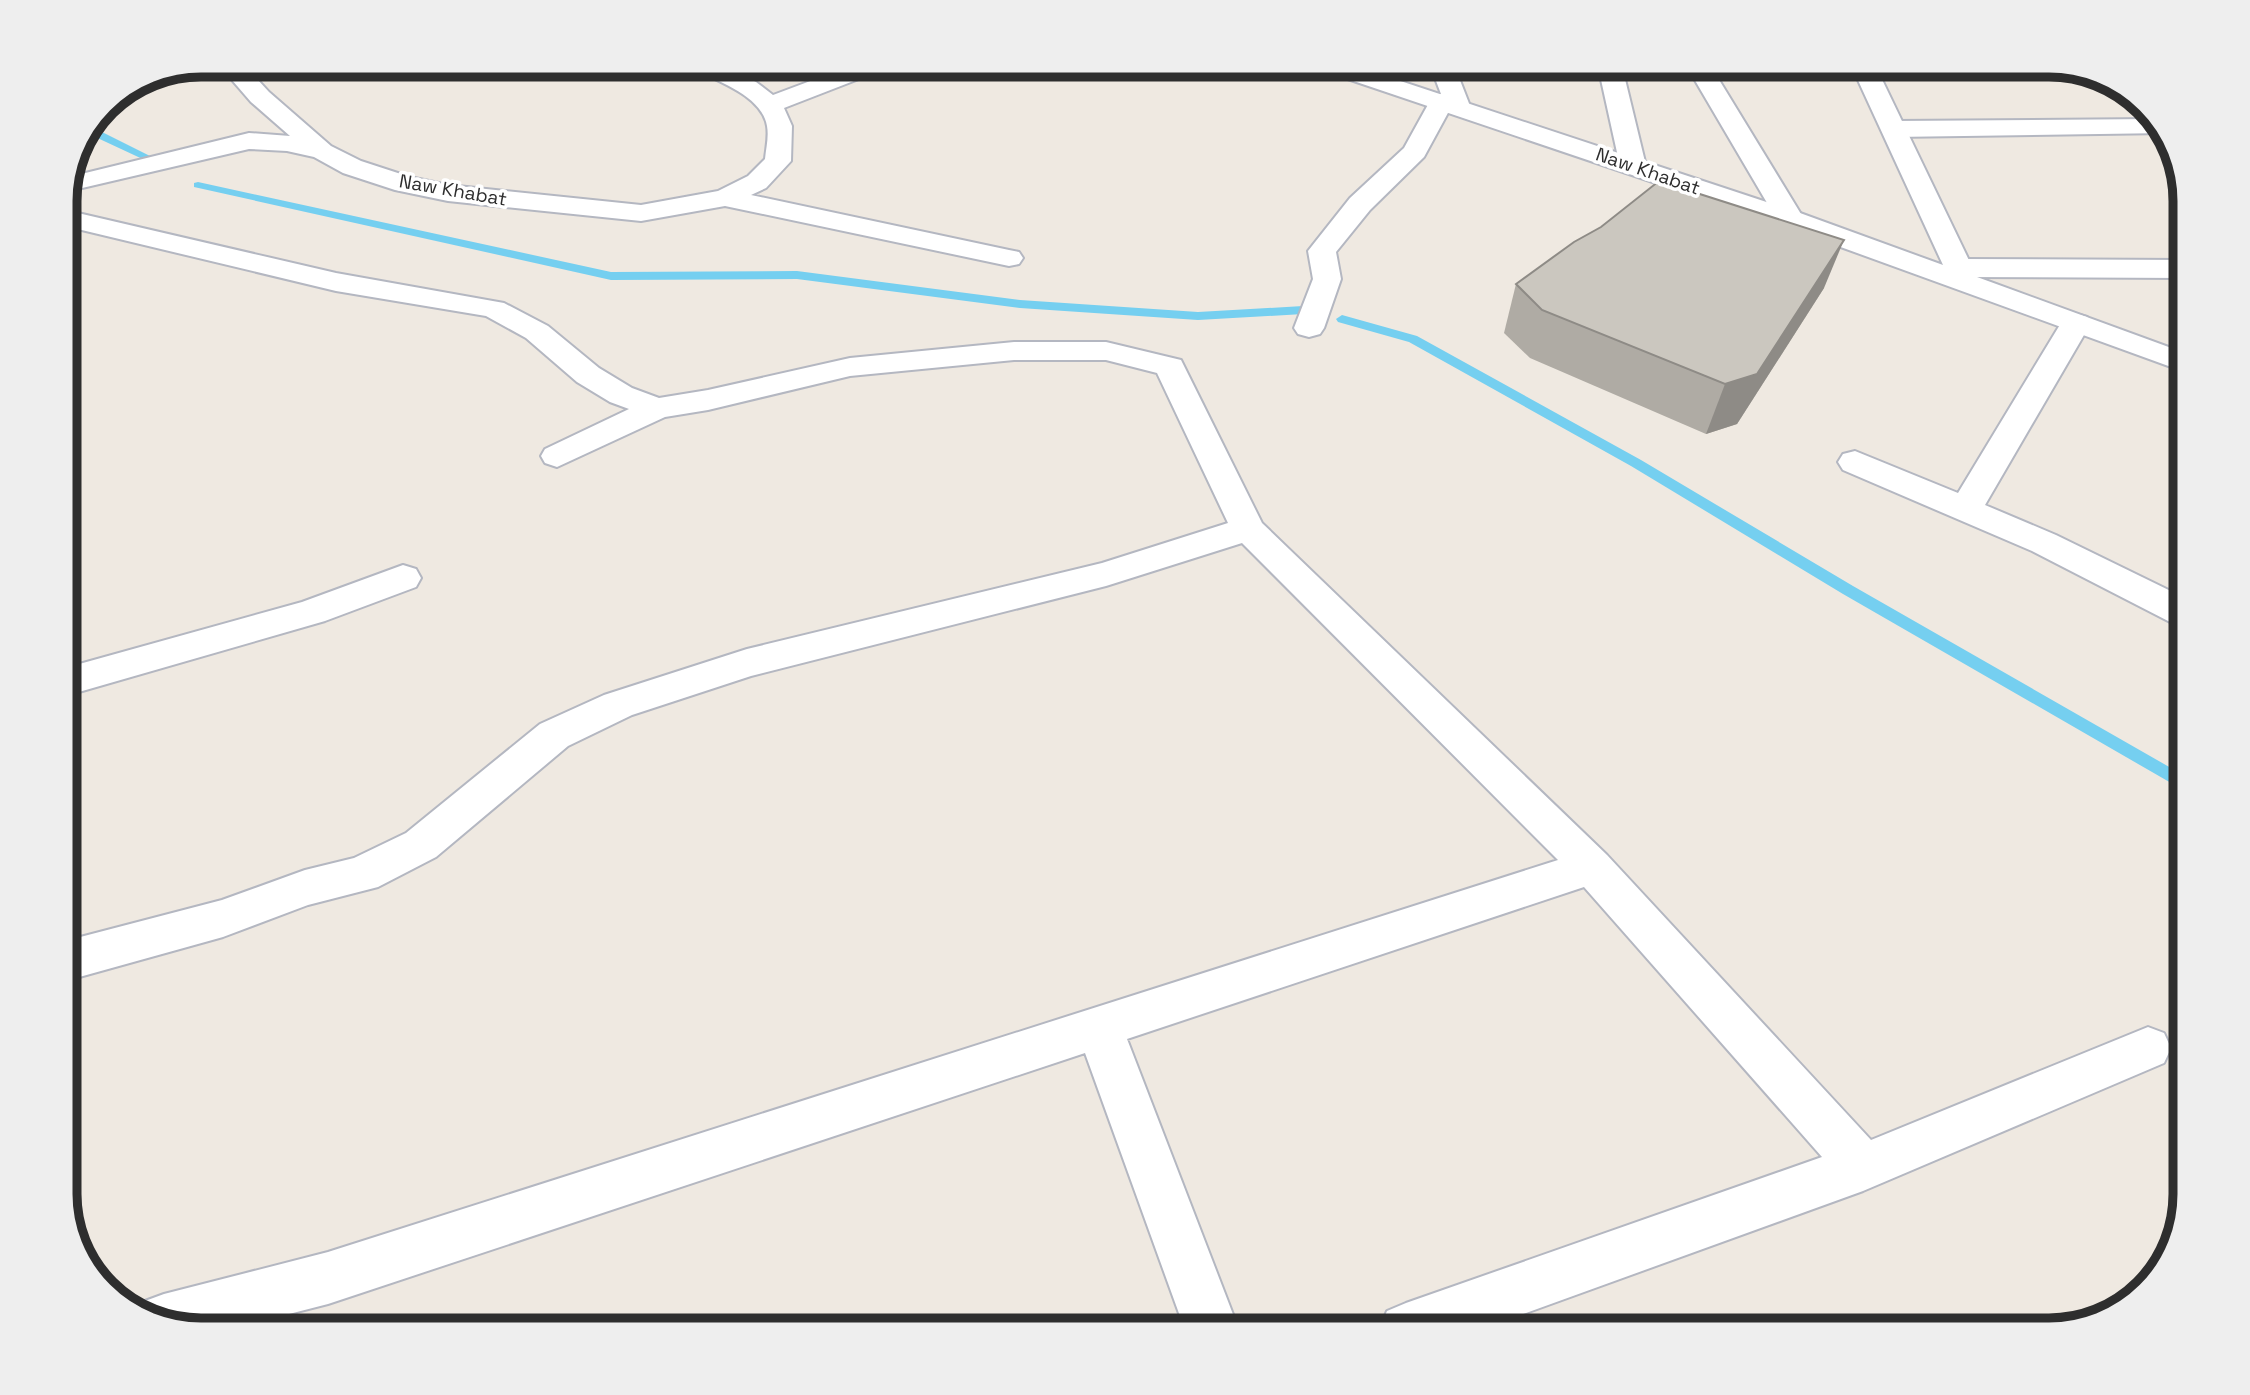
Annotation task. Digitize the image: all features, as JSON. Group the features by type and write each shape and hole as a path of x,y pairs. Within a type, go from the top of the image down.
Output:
{"street":[{"path":"242,77 260,97 323,152"},
{"path":"727,77 770,105 843,77"},
{"name":"Naw Khabat","path":"1367,77 1961,275 2076,323 2173,359"},
{"path":"1309,328 1327,279 1322,251 1360,204 1415,152 1450,103 1445,77"},
{"path":"1612,77 1633,166"},
{"path":"1705,77 1790,219"},
{"path":"1869,77 1961,275 2173,270"},
{"name":"Naw Khabat","path":"78,183 249,141 287,143 323,152 352,167 404,184 449,193 640,213 725,198 757,182 778,161 779,123 770,105"},
{"path":"1894,129 2148,127"},
{"path":"725,198 1009,258"},
{"path":"77,221 336,282 494,309 537,331 588,375 621,395 657,408"},
{"path":"1965,510 2076,323"},
{"path":"557,456 657,408 708,400 850,367 1014,351 1106,351 1170,367 1248,529 1592,867 1863,1167"},
{"path":"1855,462 2044,543 2173,608"},
{"path":"77,958 223,918 305,888 363,874 421,845 554,735 618,705 747,663 1106,574 1248,529"},
{"path":"77,679 312,612 403,578"},
{"path":"180,1316 328,1278 1592,867"},
{"path":"1099,1027 1208,1318"},
{"path":"1440,1318 1863,1167 2148,1048"}],"building":[{"path":"1659,181 1844,240 1757,374 1725,384 1542,310 1516,284 1574,242 1601,227"}],"waterway":[{"path":"97,134 153,160"},
{"path":"198,185 611,276 797,275 1020,304 1198,316 1303,310"},
{"path":"1342,319 1413,339 1636,463 1848,590 2173,777"}]}
